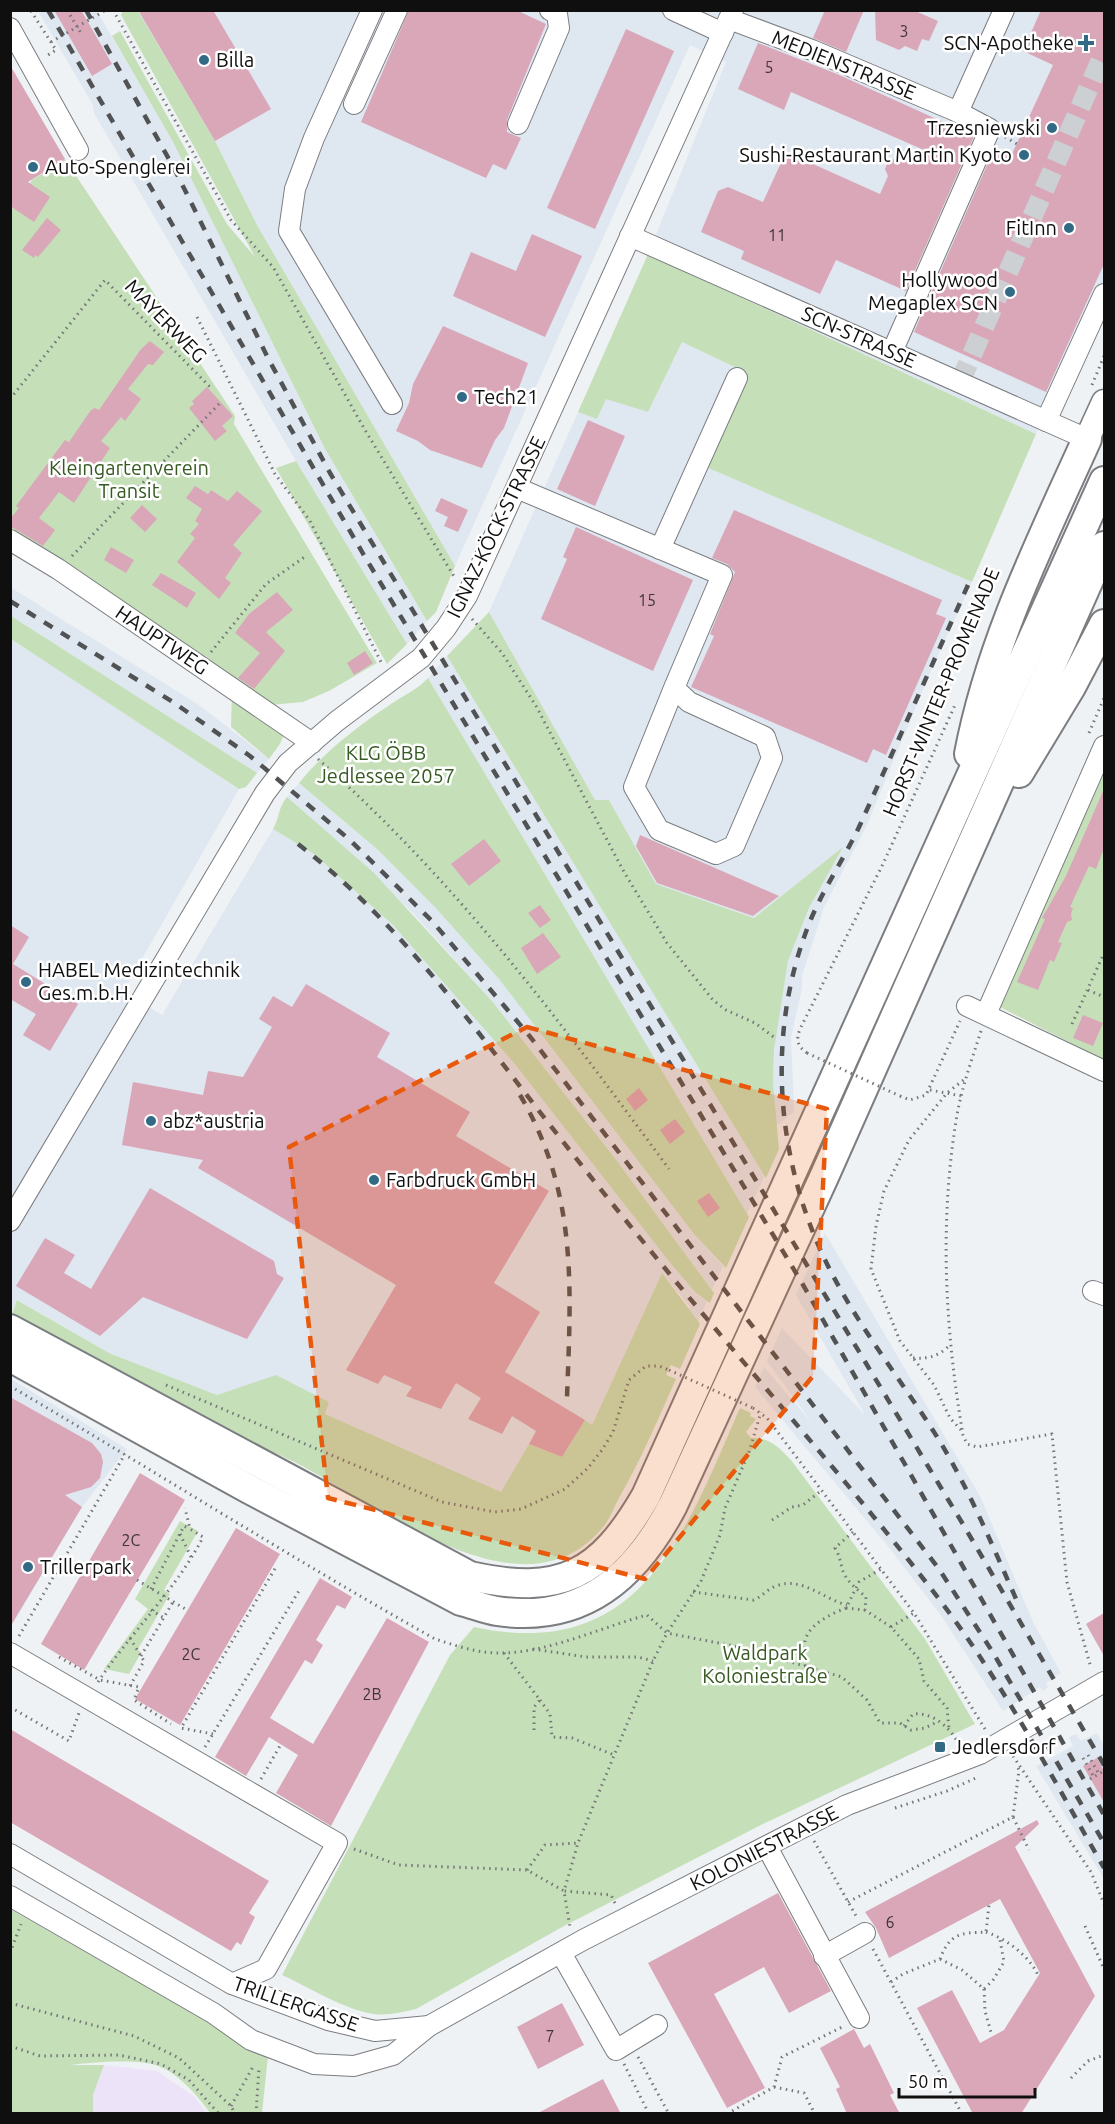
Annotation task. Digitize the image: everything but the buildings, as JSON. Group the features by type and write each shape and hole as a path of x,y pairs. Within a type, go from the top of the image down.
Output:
{"highway":[{"path":"960,803 975,724 993,660 1018,596 1087,440"},
{"path":"10,1329 439,1562 470,1576 530,1585 558,1580 588,1568 611,1547 630,1524 646,1496 1104,481"},
{"path":"10,1357 333,1534 461,1601 496,1611 533,1613 570,1606 604,1590 634,1566 656,1537 673,1505 824,1176 1104,546"},
{"path":"980,825 1023,767 1071,687 1104,624"}],"main road":[{"path":"1087,440 1097,395"}],"street":[{"path":"372,10 314,138 295,189 289,231 393,404"},
{"path":"354,104 397,10"},
{"path":"518,124 559,28 557,14 550,10"},
{"name":"MEDIENSTRASSE","path":"673,10 728,21 788,40 958,112 990,129 892,352"},
{"path":"958,112 1004,10"},
{"name":"IGNAZ-KÖCK-STRASSE","path":"10,1221 239,834 288,763 421,658 447,628 463,602 517,488 728,21"},
{"path":"10,28 78,150"},
{"name":"SCN-STRASSE","path":"630,237 1087,440"},
{"path":"1046,421 1104,294"},
{"path":"660,549 737,378"},
{"path":"517,488 722,575 674,688 634,787 659,830 716,854 734,846 772,758 765,737 690,702 674,688"},
{"name":"HAUPTWEG","path":"10,540 58,569 201,666 309,745"},
{"path":"986,1014 1104,746"},
{"path":"967,1006 1104,1071"},
{"path":"13,1647 86,1698 337,1843 266,1969 232,1984"},
{"name":"KOLONIESTRASSE","path":"429,2026 561,1953 847,1805 966,1759 1003,1742 1102,1688"},
{"path":"767,1847 859,2018"},
{"name":"TRILLERGASSE","path":"10,1854 232,1984 328,2020 375,2031 429,2026"},
{"name":"TRILLERGASSE","path":"10,1896 213,2013 250,2040 314,2064 354,2066 393,2055 429,2026"},
{"path":"824,1956 865,1933"},
{"path":"561,1953 616,2050 657,2025"}],"path":[{"path":"68,10 81,33"},
{"path":"51,42 106,10"},
{"path":"113,10 231,220 273,267 463,602 502,653 536,706 578,781 614,854 667,943 713,1000 726,1010 755,1023 775,1038"},
{"path":"31,11 56,50 48,55"},
{"name":"MAYERWEG","path":"10,399 105,280 212,389"},
{"path":"197,317 275,474 310,521 391,682"},
{"path":"1097,395 1104,356"},
{"path":"58,569 221,402"},
{"path":"201,666 266,584 306,556"},
{"name":"HORST-WINTER-PROMENADE","path":"946,1093 930,1090 920,1099 910,1100 807,1053 800,1048 798,1036 883,864 957,700"},
{"path":"309,745 454,892 560,1022 669,1169"},
{"path":"1072,1024 1104,953"},
{"path":"1088,990 1104,997"},
{"path":"986,1014 962,1096 948,1196 946,1278 951,1344 962,1431 968,1444 977,1447 1052,1434 1067,1582 1102,1688"},
{"path":"962,1431 950,1418 934,1385 900,1341 871,1269 876,1226 884,1191 909,1140 946,1093 967,1077"},
{"path":"946,1093 962,1096"},
{"path":"913,1358 928,1359 941,1353 951,1344"},
{"path":"158,1381 442,1502 495,1512 521,1509 565,1489 588,1468 613,1432 629,1380 646,1366 659,1365 761,1412 914,1613 986,1731"},
{"path":"10,1386 125,1454 13,1647"},
{"path":"571,1928 564,1891 578,1843 653,1661 667,1633 693,1592 720,1535 725,1508 749,1452 761,1412"},
{"path":"772,1520 792,1507 803,1505 822,1490"},
{"path":"185,1508 190,1529"},
{"path":"10,1707 69,1741 86,1698 130,1637 192,1559 203,1537 184,1526 151,1589"},
{"path":"854,1532 835,1548 841,1557 843,1571 855,1588 866,1596 865,1610"},
{"path":"180,1534 192,1559"},
{"path":"181,1728 276,1567"},
{"path":"805,1666 806,1639 809,1634 824,1618 846,1606 859,1582 881,1569"},
{"path":"137,1580 188,1610"},
{"path":"693,1592 753,1600 767,1590 788,1582 814,1589 852,1611 865,1610 891,1627 919,1659 924,1681 947,1708 949,1729 966,1759"},
{"path":"197,1762 300,1589"},
{"path":"141,1656 173,1602"},
{"path":"152,1610 164,1618"},
{"path":"891,1627 914,1613"},
{"path":"667,1633 739,1647 842,1677 867,1700 880,1723 904,1726 910,1730 925,1728 937,1722"},
{"path":"129,1686 144,1661 130,1637"},
{"path":"531,1649 586,1658 638,1656 653,1661"},
{"path":"504,1653 550,1714 552,1737 572,1738 614,1755"},
{"path":"59,1657 100,1680 139,1687 134,1700 157,1714"},
{"path":"534,1734 534,1707 540,1700"},
{"path":"904,1726 913,1714 927,1713 949,1729"},
{"path":"171,1723 181,1728 213,1734"},
{"path":"252,1793 281,1744"},
{"path":"1088,1755 1099,1774"},
{"path":"1029,1850 1013,1817 1019,1770 1014,1758 1091,1872 1104,1904"},
{"path":"1083,1758 1092,1778 1104,1771"},
{"path":"848,1902 1013,1817"},
{"path":"805,1827 962,2114"},
{"path":"337,1843 399,1865 527,1870 564,1891 611,1894 625,1920"},
{"path":"527,1870 545,1845 578,1843"},
{"path":"986,1932 989,1905"},
{"path":"10,1953 28,1906"},
{"path":"1085,1926 1104,1969"},
{"path":"891,1982 903,1974 940,1959 949,1940 957,1935 986,1932 1030,1959 1038,1976"},
{"path":"984,1989 993,1980 1004,1962 1000,1940"},
{"path":"940,1959 962,1970 984,1989 985,2011 992,2036"},
{"path":"10,2003 134,2036 179,2058 231,2106 235,2114"},
{"path":"774,2087 782,2057 859,2018"},
{"path":"10,2046 40,2056 119,2055 161,2064 189,2080 219,2114"},
{"path":"616,2050 649,2114"},
{"path":"1071,2078 1088,2061 1104,2055"},
{"path":"231,2106 254,2065"},
{"path":"256,2114 259,2068"},
{"path":"727,2114 774,2087 804,2093 815,2114"}],"highlighted area":[{"path":"527,1027 827,1109 813,1376 645,1579 328,1498 289,1147"}],"shaded area":[{"path":"38,11 97,11 173,142 325,449 427,621 407,644 296,461 94,113 93,105"},
{"path":"138,11 1104,11 1104,286 1036,434 648,254 726,62 690,45 455,566 257,225 215,141"},
{"path":"682,342 745,372 706,467 972,582 932,668 866,827 824,907 802,976 802,988 791,1038 794,1112 776,1126 773,1084 775,1038 788,961 809,908 842,848 754,918 656,884 609,800 595,801 489,612 578,412 597,419 606,398 648,412"},
{"path":"10,587 199,705 269,759 257,773 11,616"},
{"path":"11,639 239,789 123,992 162,1015 273,829 314,854 393,925 514,1063 695,1292 707,1301 698,1322 687,1310 690,1307 662,1273 592,1425 585,1420 562,1457 529,1444 501,1493 325,1414 276,1376 217,1395 109,1353 18,1300 11,1313"},
{"path":"447,656 765,1175 747,1214 428,678"},
{"path":"299,783 378,850 435,906 499,979 694,1234 723,1266 712,1290 617,1161 492,1001 413,913 287,797"},
{"path":"825,1233 981,1498 1033,1622 1061,1673 1046,1683 1048,1687 1043,1691 1040,1687 1003,1711 940,1614 887,1545 755,1387 764,1367 813,1424 767,1361 782,1328 865,1415 796,1295"},
{"name":"Trillerpark","path":"11,1379 127,1449 82,1507 11,1627"},
{"path":"1097,1733 1104,1746 1104,1879 1036,1766 1073,1746 1069,1737 1076,1734 1081,1741"},
{"path":"104,2065 157,2071 195,2097 206,2113 93,2113 93,2095"}],"green space":[{"path":"123,11 138,11 215,141 257,225 455,566 436,612 427,621 325,449 173,142 112,36 120,31 227,224 255,257 121,15"},
{"name":"Kleingartenverein Transit","path":"65,159 235,416 234,424 377,663 329,691 303,702 270,705 11,545 10,212 32,180"},
{"path":"648,254 1036,434 972,582 706,467 745,372 682,342 648,412 606,399 597,419 578,412"},
{"path":"296,461 407,644 387,664 276,468"},
{"path":"489,612 595,800 609,800 656,884 754,918 843,847 809,908 788,961 774,1050 773,1084 779,1149 766,1178 447,656"},
{"path":"11,616 257,773 246,787 239,789 11,639"},
{"name":"KLG ÖBB Jedlessee 2057","path":"428,678 749,1217 726,1268 694,1234 499,979 435,907 378,850 299,783 319,760 355,730"},
{"path":"232,693 285,732 280,744 269,759 231,727"},
{"path":"1104,774 1104,1060 998,1006"},
{"path":"287,797 373,872 492,1001 617,1161 714,1293 710,1303 695,1292 668,1260 514,1063 393,925 314,854 273,829"},
{"path":"662,1273 700,1324 680,1369 671,1365 666,1375 676,1379 649,1439 604,1526 569,1555 529,1564 486,1559 441,1543 275,1453 244,1445 11,1317 17,1300 109,1353 217,1395 276,1375 329,1402 325,1414 501,1492 529,1444 562,1457 585,1420 592,1425"},
{"name":"Waldpark Koloniestraße","path":"740,1408 751,1413 750,1416 756,1419 746,1432 751,1438 763,1439 773,1444 791,1460 925,1639 975,1724 763,1824 564,1926 416,2009 374,2014 350,2008 282,1975 450,1655 474,1627 531,1633 578,1626 617,1606 649,1578 676,1542 699,1500"},
{"path":"180,1521 198,1531 164,1590 170,1594 138,1649 141,1653 129,1674 104,1669 148,1609 135,1599"},
{"path":"10,1909 268,2056 262,2113 210,2113 187,2086 166,2069 138,2062 102,2062 69,2065 104,2065 93,2095 93,2113 11,2113"}],"tunnel":[{"path":"960,382 1104,53"}],"railway":[{"path":"48,10 365,557 802,1283 1104,1815"},
{"path":"86,10 175,170 268,358 330,473 964,1526 1104,1765"},
{"path":"968,585 860,825 811,919 796,962 787,1005 782,1050 782,1094 787,1139 797,1182 810,1225 828,1266 853,1311 950,1459 981,1519 1017,1601"},
{"path":"10,601 173,702 250,756 350,840 432,921 528,1034 939,1569 992,1651 1104,1843"},
{"path":"298,844 354,892 430,973 686,1294 904,1554 962,1631 1006,1697 1104,1868"},
{"path":"520,1095 539,1132 552,1168 567,1242 570,1317 567,1397"}],"place":[{"name":"SCN-Apotheke","path":"1086,43"},
{"name":"Billa","path":"204,60"},
{"name":"Trzesniewski","path":"1052,128"},
{"name":"Sushi-Restaurant Martin Kyoto","path":"1024,155"},
{"name":"Auto-Spenglerei","path":"33,167"},
{"name":"FitInn","path":"1069,228"},
{"name":"Hollywood Megaplex SCN","path":"1010,292"},
{"name":"Tech21","path":"462,397"},
{"name":"HABEL Medizintechnik Ges.m.b.H.","path":"26,982"},
{"name":"abz*austria","path":"151,1121"},
{"name":"Farbdruck GmbH","path":"374,1180"},
{"name":"Trillerpark","path":"28,1567"},
{"name":"Jedlersdorf","path":"940,1747"}]}
